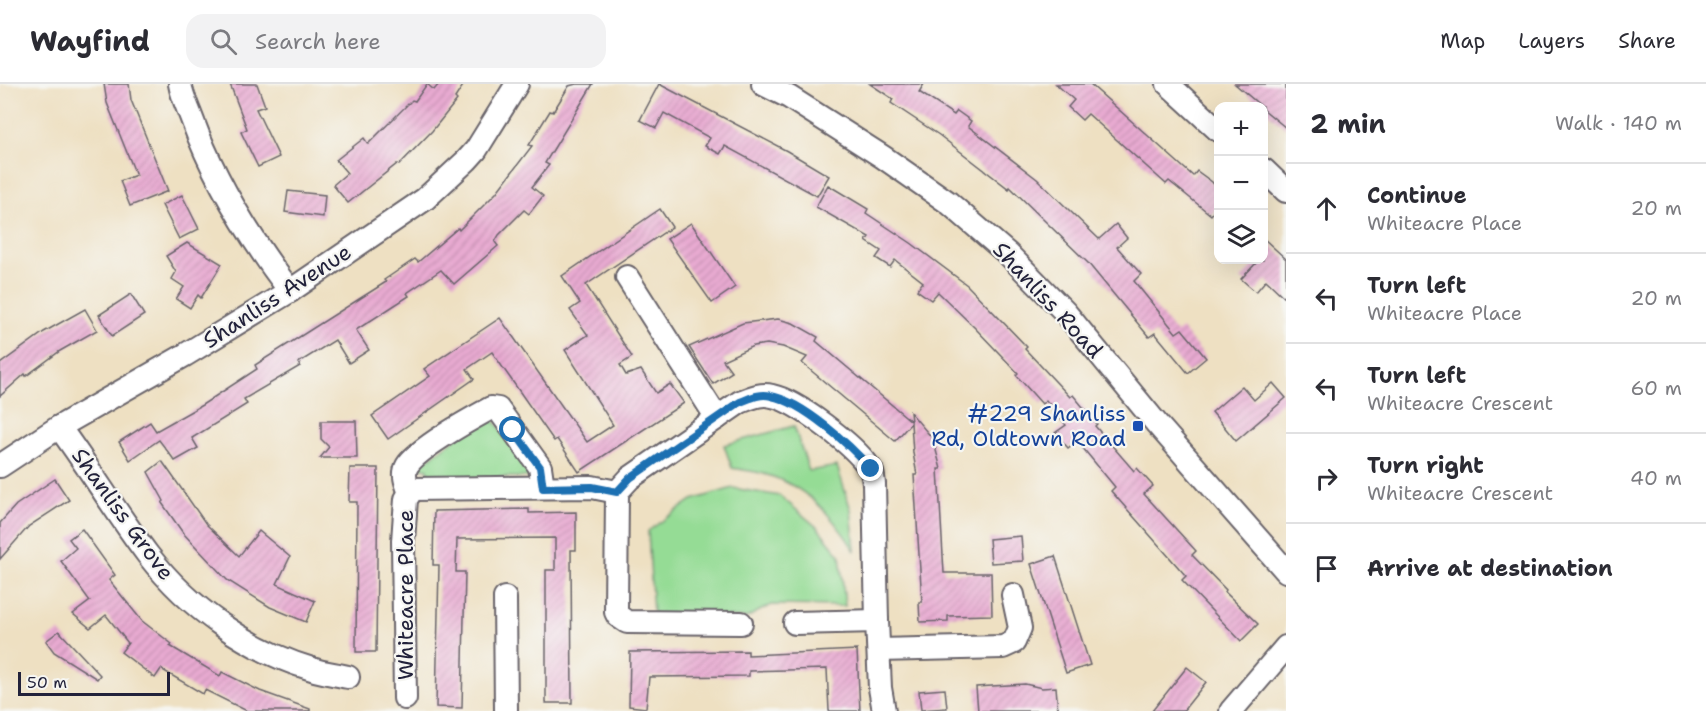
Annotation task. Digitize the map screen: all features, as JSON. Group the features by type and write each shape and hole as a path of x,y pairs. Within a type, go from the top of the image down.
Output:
{"street":[{"path":"180,84 199,139 220,185 262,253 290,291"},
{"name":"Shanliss Avenue","path":"0,466 59,427 185,355 290,291 425,199 476,150 517,84"},
{"name":"Shanliss Road","path":"763,84 793,91 950,203 1008,254 1065,312 1157,424 1286,571"},
{"path":"1168,84 1214,126"},
{"path":"1268,175 1286,191"},
{"path":"627,277 717,418"},
{"path":"741,623 627,622 622,619 616,612 609,559 617,492 630,478 740,402 757,395 771,395 791,402 813,416 862,458 871,469 874,484 880,688 884,711"},
{"name":"Whiteacre Place","path":"410,493 405,479 406,468 419,453 491,408 498,409 540,467 543,488"},
{"name":"Shanliss Grove","path":"59,427 148,555 173,584 217,622 267,652 312,669 348,677"},
{"name":"Whiteacre Place","path":"405,698 403,541 406,499 413,489 592,487 617,492"},
{"path":"879,650 1003,647 1014,642 1020,628 1013,595"},
{"path":"505,598 506,711"},
{"path":"795,623 878,621"},
{"path":"1231,711 1286,647"}],"green space":[{"path":"490,415 532,470 529,477 429,478 428,469 416,467"},
{"path":"794,426 809,471 837,466 851,510 855,551 837,525 806,494 779,479 732,468 724,445"},
{"path":"733,488 780,496 818,528 840,555 845,606 771,605 746,618 653,613 648,531 692,500"}],"building":[{"path":"104,84 129,84 131,100 168,191 130,206 120,181 136,175 107,103"},
{"path":"230,84 257,84 265,106 256,109 279,157 258,167 241,132 247,129"},
{"path":"427,84 434,90 439,84 464,84 455,98 457,100 432,131 399,165 397,164 348,203 333,185 347,173 336,160 364,138 368,144 412,100 415,101"},
{"path":"593,84 545,163 549,165 532,187 543,196 529,214 524,210 499,235 495,242 498,246 454,284 441,270 407,293 409,296 356,330 369,350 349,363 335,340 298,363 300,366 244,399 247,404 192,438 198,448 175,461 159,440 130,460 119,442 150,422 156,431 202,405 257,369 255,365 386,282 384,280 415,259 418,262 458,228 459,230 496,193 532,146 529,145 550,111 553,112 569,86"},
{"path":"659,84 787,151 829,176 817,196 725,146 720,154 705,146 710,138 664,113 656,128 640,120"},
{"path":"870,84 924,84 919,92 954,115 957,111 971,121 968,126 1037,179 1099,239 1116,224 1127,238 1117,247 1141,274 1134,281 1176,333 1182,329 1206,358 1188,373 1155,333 1149,337 1088,263 1010,187 1009,189 939,135 891,103 893,99"},
{"path":"1056,84 1090,84 1193,176 1197,171 1212,182 1214,184 1214,211 1211,215 1169,181 1166,184 1088,114 1082,120 1068,107 1074,100"},
{"path":"1235,84 1286,84 1286,128 1268,113 1268,102 1256,102"},
{"path":"828,185 868,209 866,213 967,285 1027,347 1025,349 1070,397 1073,395 1097,424 1095,426 1134,471 1137,468 1153,486 1144,494 1196,551 1192,555 1258,624 1241,641 1182,580 1186,576 1111,491 1115,487 1077,441 1068,448 1055,433 1066,425 1046,400 1042,404 1016,375 1018,373 938,292 931,300 917,290 923,282 895,260 890,267 876,258 881,251 866,241 869,237 816,207"},
{"path":"288,191 325,195 323,217 285,212"},
{"path":"182,195 199,229 179,239 162,205"},
{"path":"660,209 672,227 586,285 632,357 620,365 626,375 641,370 656,393 670,384 684,403 579,472 557,439 554,441 492,352 467,369 474,379 388,439 372,416 430,376 424,369 500,318 587,442 613,425 565,350 588,335 570,310 580,303 562,276"},
{"path":"691,223 735,287 712,303 667,239"},
{"path":"187,243 222,264 201,298 198,295 190,308 176,299 184,287 172,279 176,272 166,256"},
{"path":"1268,243 1286,259 1286,299 1266,280 1256,292 1241,279 1255,264 1268,264"},
{"path":"131,294 144,315 112,336 99,315"},
{"path":"85,309 97,330 60,351 26,376 25,374 0,396 0,364 44,332"},
{"path":"778,319 793,323 818,337 816,341 911,421 910,412 933,439 941,469 938,469 944,573 991,573 992,615 948,616 948,621 920,622 919,602 922,602 914,475 917,475 911,423 895,441 802,363 807,357 783,347 767,344 753,346 723,360 732,372 713,384 689,347 743,323"},
{"path":"1273,383 1286,398 1236,441 1212,412 1242,386 1254,400"},
{"path":"321,421 356,421 357,458 320,458 329,447 321,439"},
{"path":"162,461 206,524 239,556 259,531 290,557 277,584 315,601 306,622 270,607 227,580 183,533 162,503 164,501 148,472"},
{"path":"350,468 378,468 376,652 356,652 357,502 349,502"},
{"path":"55,479 69,500 29,526 0,559 0,523 16,505"},
{"path":"529,509 529,513 576,512 576,550 571,550 572,703 546,703 546,570 555,570 555,538 457,539 456,572 465,572 462,708 436,707 439,565 433,565 434,511"},
{"path":"82,529 115,575 109,580 142,621 172,644 170,646 220,676 222,672 260,691 310,709 310,711 247,711 205,690 203,694 161,669 155,678 121,652 128,643 106,615 90,628 73,614 90,601 61,561 76,548 69,539"},
{"path":"1021,536 1023,561 991,563 989,539"},
{"path":"1055,556 1090,665 1066,673 1031,564"},
{"path":"59,631 100,675 97,679 54,652 46,641"},
{"path":"857,650 860,711 829,711 827,669 749,671 749,676 649,677 646,708 629,706 630,652 748,651 748,655"},
{"path":"1187,667 1206,682 1183,711 1152,711"},
{"path":"1025,684 1042,688 1056,687 1058,711 978,711 976,687"},
{"path":"945,689 947,708 921,710 919,691"}],"place":[{"name":"#229 Shanliss Rd, Oldtown Road","path":"1138,426"}],"route":[{"path":"513,430 540,467 543,488 592,487 617,492 630,478 740,402 757,395 771,395 791,402 813,416 862,458 871,469"}]}
